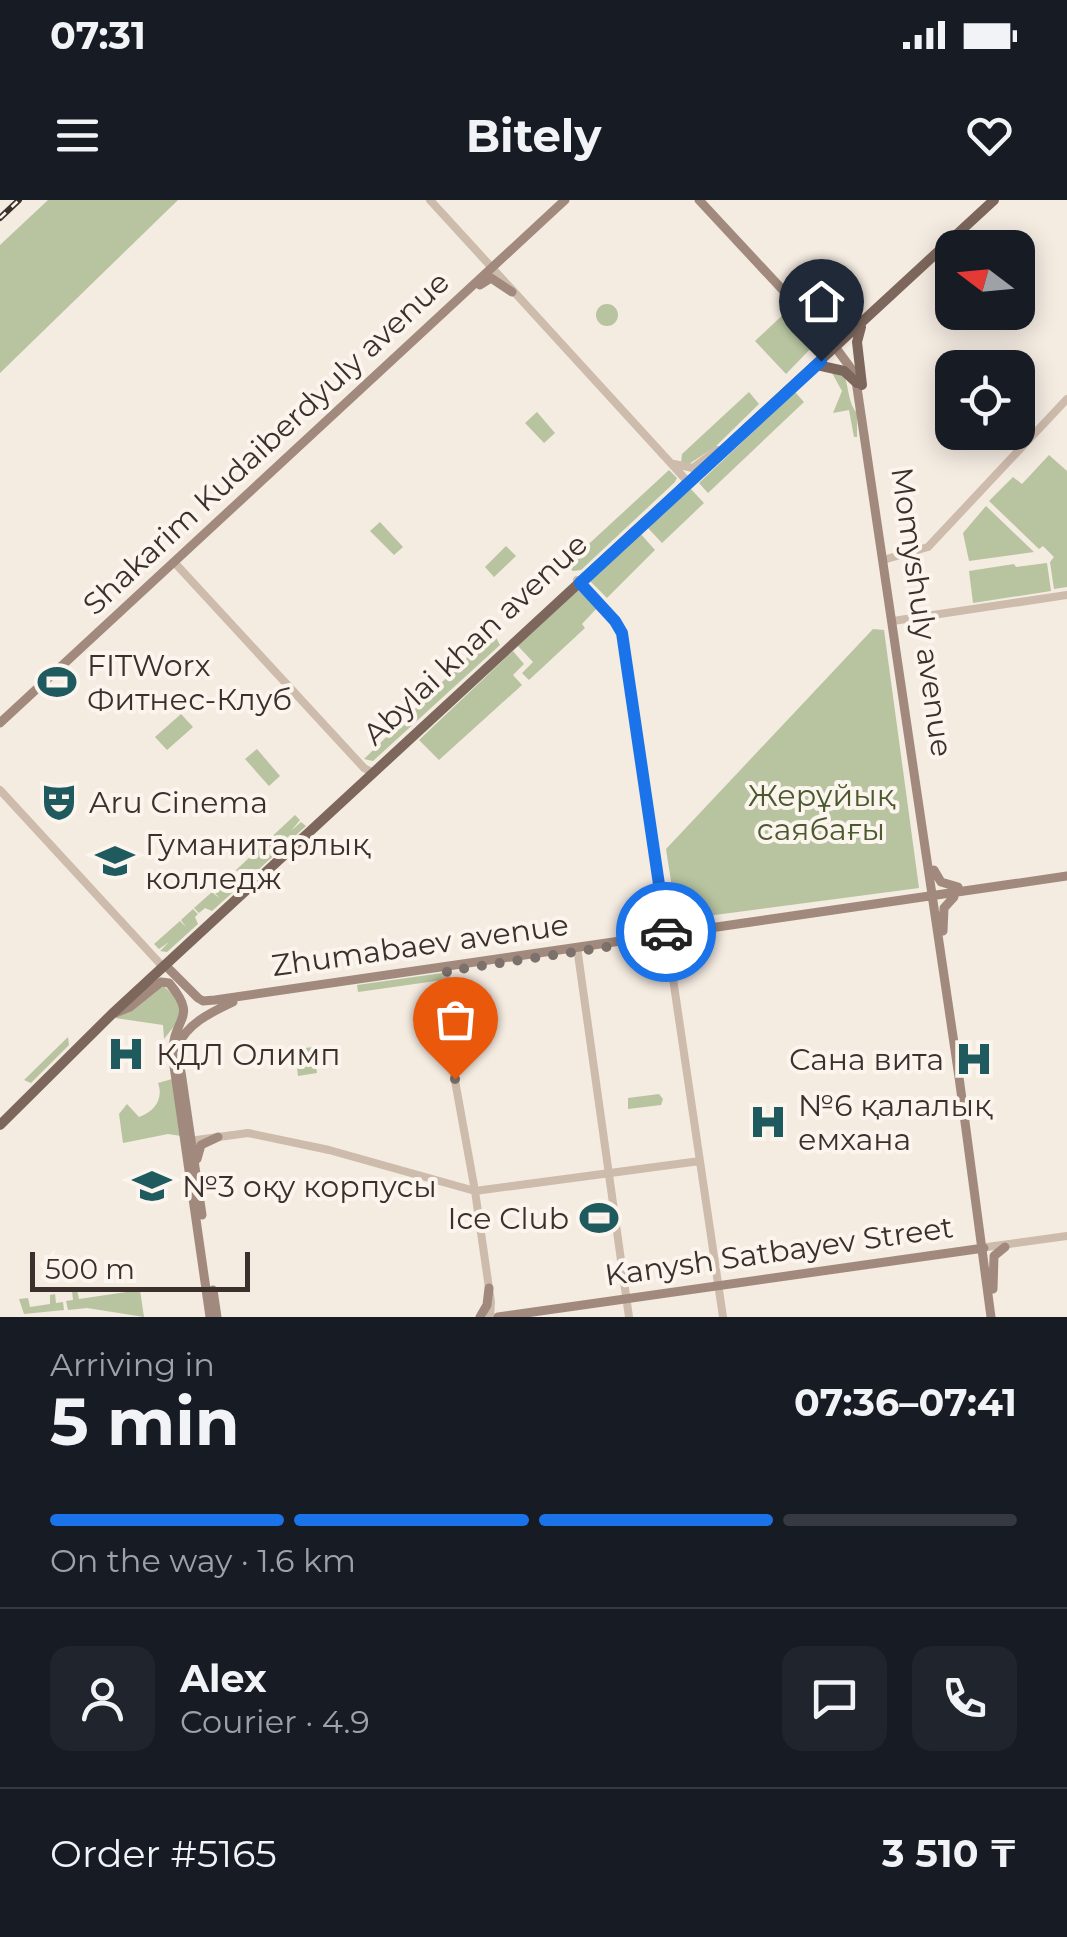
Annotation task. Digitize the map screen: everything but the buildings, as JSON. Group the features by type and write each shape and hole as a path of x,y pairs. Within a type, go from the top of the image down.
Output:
{"main road":[{"name":"Shakarim Kudaiberdyuly avenue","path":"0,723 565,200"},
{"name":"Momyshuly avenue","path":"702,200 855,363 934,870 994,1317"},
{"name":"Abylai khan avenue","path":"687,480 817,365 991,200"},
{"name":"Abylai khan avenue","path":"0,1122 991,200"},
{"path":"461,296 487,278 512,292"},
{"path":"859,384 858,332 880,305"},
{"path":"817,365 844,371 859,384"},
{"name":"Momyshuly avenue","path":"896,621 994,1317"},
{"name":"Abylai khan avenue","path":"0,1122 371,773"},
{"path":"934,870 944,884 971,890"},
{"name":"Zhumabaev avenue","path":"936,897 1067,878"},
{"name":"Zhumabaev avenue","path":"203,1003 1067,878"},
{"path":"942,931 944,907 954,896"},
{"path":"188,988 176,964 190,943"},
{"path":"164,966 203,1003"},
{"path":"164,966 203,1003"},
{"path":"164,966 188,1000 190,1011 175,1043 195,1166 212,1317"},
{"name":"Zhumabaev avenue","path":"203,1003 233,1002 447,968"},
{"path":"112,1014 130,1007 157,984 165,982 183,1000 186,1009 175,1043 212,1317"},
{"path":"175,1043 212,1010 233,1002"},
{"path":"175,1043 199,1014 203,1003"},
{"path":"195,1166 201,1146 219,1137"},
{"path":"993,1289 994,1256 1005,1248"},
{"name":"Kanysh Satbayev Street","path":"498,1317 984,1250"},
{"path":"480,1317 487,1305 489,1288"},
{"path":"491,1311 520,1316"}],"street":[{"path":"430,200 687,480"},
{"path":"886,559 923,549 1067,399"},
{"path":"670,462 680,468 693,468 718,450"},
{"path":"174,562 371,773"},
{"path":"578,581 622,633 723,1317"},
{"path":"896,621 1067,595"},
{"path":"0,790 164,966"},
{"path":"578,950 630,1317"},
{"path":"447,968 448,1042 475,1190 491,1311"},
{"path":"188,1116 198,1132 219,1137"},
{"path":"188,1141 248,1133 475,1190 608,1176 700,1161"},
{"path":"455,1185 461,1181 469,1158"},
{"name":"Kanysh Satbayev Street","path":"984,1250 1067,1238"},
{"name":"Kanysh Satbayev Street","path":"984,1250 1067,1238"}],"green space":[{"path":"48,200 178,200 0,373 0,245"},
{"path":"607,304 615,307 615,323 607,326 599,323 596,315 599,307"},
{"path":"790,308 820,339 786,374 755,341"},
{"path":"832,373 844,375 857,413 857,437 849,410 833,413 842,391"},
{"path":"749,392 759,404 715,447 689,464 681,463 682,454"},
{"path":"795,392 804,402 708,493 699,483"},
{"path":"537,412 555,433 544,443 525,423"},
{"path":"1049,455 1067,471 1067,587 1054,589 1050,562 1054,557 1043,546 1039,549 989,501 1013,477 1022,484"},
{"path":"669,470 677,478 675,482 581,570 573,571 566,565"},
{"path":"689,487 704,503 662,543 647,527"},
{"path":"986,506 1034,552 969,561 963,533"},
{"path":"380,522 403,547 394,555 370,531"},
{"path":"639,532 655,550 607,598 590,581"},
{"path":"506,546 516,556 494,577 485,567"},
{"path":"1047,563 1051,591 973,603 969,571"},
{"path":"580,588 597,608 582,624 585,628 529,680 522,673 533,662 518,646"},
{"name":"Жерұйық саябағы","path":"873,629 884,630 919,888 677,920 666,849"},
{"path":"493,632 500,645 373,761 364,759"},
{"path":"513,651 524,664 513,675 522,685 439,760 419,740"},
{"path":"181,714 193,727 167,750 155,737"},
{"path":"257,749 280,776 269,786 245,759"},
{"path":"295,815 300,820 291,831 301,822 306,826 246,881 236,870"},
{"path":"232,874 241,885 212,911 205,908 199,913 194,908 212,892 219,898 213,890"},
{"path":"193,909 198,914 198,924 167,952 160,951 169,942 159,949 154,944 180,921 186,927 181,920"},
{"path":"442,973 443,980 358,992 357,985"},
{"path":"161,984 182,1002 179,1020 164,1039 163,1025 115,1018"},
{"path":"68,1037 69,1045 31,1083 24,1080"},
{"path":"314,1047 317,1073 298,1076 295,1049"},
{"path":"172,1079 181,1136 168,1134 123,1143 119,1114 127,1104 139,1117 149,1112 159,1099 158,1083"},
{"path":"659,1094 663,1099 661,1105 628,1109 628,1098"},
{"path":"77,1290 79,1299 140,1290 144,1317 87,1308 68,1310 66,1301 73,1300 72,1291"},
{"path":"55,1294 56,1303 63,1302 64,1310 24,1314 19,1299 28,1298 30,1307 50,1304 50,1295"}],"railway":[{"path":"0,218 19,200"}],"way so far":[{"path":"455,1079 445,1009 447,971 667,938 666,932"}],"place":[{"name":"FITWorx Фитнес-Клуб","path":"57,682"},
{"name":"Aru Cinema","path":"59,802"},
{"name":"Гуманитарлық колледж","path":"115,861"},
{"name":"КДЛ Олимп","path":"126,1054"},
{"name":"Сана вита","path":"974,1059"},
{"name":"№6 қалалық емхана","path":"768,1122"},
{"name":"№3 оқу корпусы","path":"152,1186"},
{"name":"Ice Club","path":"599,1218"}],"route":[{"path":"666,932 622,633 580,583 821,361"}]}
